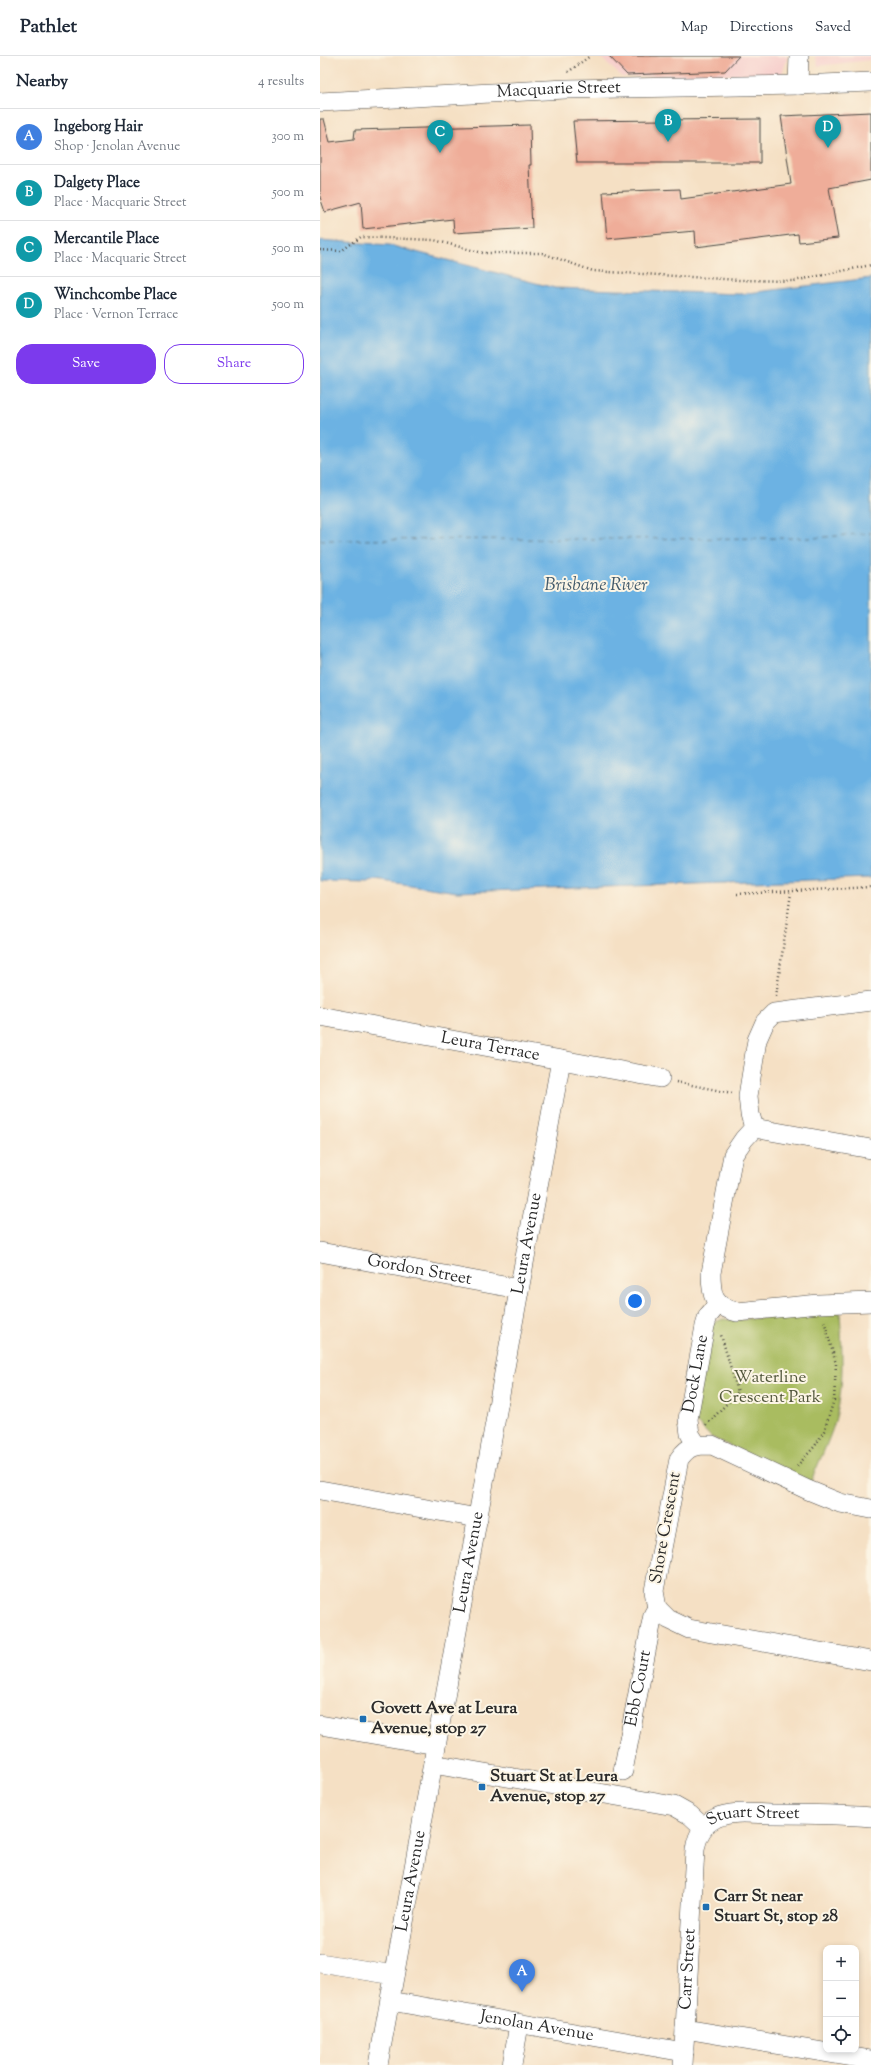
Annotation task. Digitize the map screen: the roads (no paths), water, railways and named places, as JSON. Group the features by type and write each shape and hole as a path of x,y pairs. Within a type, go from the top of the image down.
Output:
{"street":[{"path":"798,85 800,56"},
{"name":"Macquarie Street","path":"320,102 566,88 798,85 871,82"},
{"path":"754,1128 750,1114 748,1096 757,1040 764,1022 774,1013 871,1001"},
{"name":"Leura Terrace","path":"320,1016 660,1078"},
{"name":"Leura Avenue","path":"378,2065 561,1060"},
{"path":"754,1128 871,1150"},
{"path":"754,1128 744,1138 733,1155 711,1273 711,1292 718,1304 727,1310 737,1312 820,1304 871,1302"},
{"name":"Gordon Street","path":"320,1252 519,1289"},
{"name":"Dock Lane","path":"695,1442 688,1419 707,1320 718,1304"},
{"path":"695,1442 712,1445 808,1490 840,1503 871,1509"},
{"name":"Shore Crescent","path":"695,1442 686,1449 679,1459 654,1591 657,1608 668,1619 689,1629 871,1661"},
{"path":"320,1490 478,1518"},
{"name":"Ebb Court","path":"623,1770 653,1615 657,1608"},
{"path":"320,1726 436,1745"},
{"name":"Stuart Street","path":"433,1764 674,1806 690,1815 703,1827 722,1816 743,1814 845,1814 871,1817"},
{"name":"Carr Street","path":"684,2059 695,1850 703,1827"},
{"path":"320,1963 394,1976"},
{"name":"Jenolan Avenue","path":"390,2001 519,2025 684,2059"},
{"path":"512,2065 519,2025"},
{"path":"685,2029 871,2060"}],"water":[{"name":"Brisbane River","path":"320,240 389,245 555,288 740,294 871,278 871,878 457,892 376,880 370,882 320,881"}],"place":[{"name":"Dalgety Place","path":"668,142"},
{"name":"Winchcombe Place","path":"828,148"},
{"name":"Mercantile Place","path":"440,153"},
{"name":"Govett Ave at Leura Avenue, stop 27","path":"363,1719"},
{"name":"Stuart St at Leura Avenue, stop 27","path":"482,1787"},
{"name":"Carr St near Stuart St, stop 28","path":"706,1907"},
{"name":"Ingeborg Hair","path":"522,1992"}],"park label":[{"name":"Waterline Crescent Park","path":"770,1388"}]}
